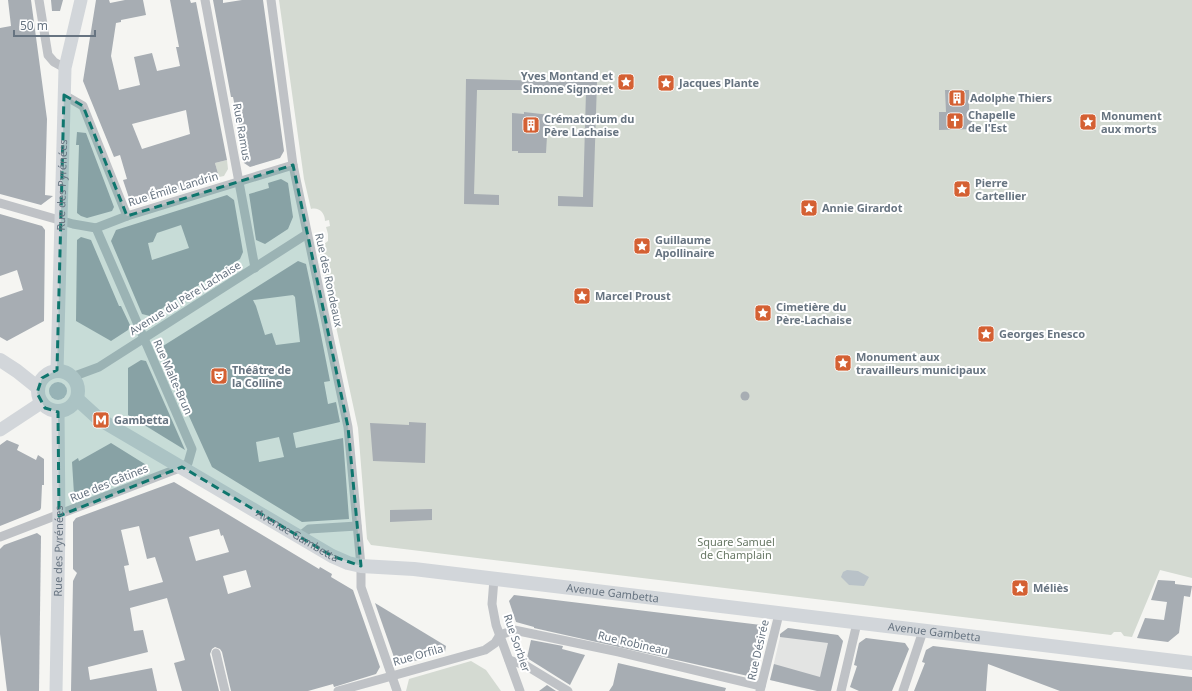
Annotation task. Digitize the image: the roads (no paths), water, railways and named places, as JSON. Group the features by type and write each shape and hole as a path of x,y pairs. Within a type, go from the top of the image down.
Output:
{"main road":[{"name":"Rue des Pyrénées","path":"57,371 65,68 81,0"},
{"path":"0,360 18,371 38,387"},
{"path":"57,371 72,377 78,387 77,399 69,408 58,412 51,411 41,403 37,393 38,387 45,375 57,371"},
{"name":"Avenue Gambetta","path":"77,399 99,419 299,537 332,556 348,563 361,566 407,568 494,580 1192,662"},
{"path":"0,430 41,403"},
{"name":"Rue des Pyrénées","path":"56,691 59,516 58,412"}],"street":[{"path":"39,0 48,55 54,62 65,68"},
{"name":"Rue Ramus","path":"205,0 255,268"},
{"name":"Rue des Rondeaux","path":"271,0 293,164 348,428 361,566 361,587 397,691"},
{"path":"64,95 83,106 127,216"},
{"name":"Rue Émile Landrin","path":"96,228 127,216 293,164"},
{"path":"0,203 60,220 96,228"},
{"name":"Rue Malte-Brun","path":"96,228 192,449 188,463 182,467"},
{"name":"Avenue du Père Lachaise","path":"72,377 99,367 307,234"},
{"name":"Rue des Gâtines","path":"0,537 59,516 182,467"},
{"path":"299,537 309,529 357,526"},
{"name":"Rue Sorbier","path":"494,580 492,604 500,635 520,691"},
{"name":"Rue Désirée","path":"761,689 779,614"},
{"path":"841,691 856,623"},
{"name":"Rue Robineau","path":"500,635 514,630 619,652 761,689"},
{"path":"903,691 923,631"},
{"name":"Rue Orfila","path":"338,691 485,650 495,643 500,635"},
{"path":"216,652 226,691"},
{"path":"509,660 524,665 568,691"}],"place":[{"name":"Yves Montand et Simone Signoret","path":"626,82"},
{"name":"Jacques Plante","path":"666,83"},
{"name":"Adolphe Thiers","path":"957,98"},
{"name":"Chapelle de l'Est","path":"955,121"},
{"name":"Monument aux morts","path":"1088,122"},
{"name":"Crématorium du Père Lachaise","path":"531,125"},
{"name":"Pierre Cartellier","path":"962,189"},
{"name":"Annie Girardot","path":"809,208"},
{"name":"Guillaume Apollinaire","path":"642,246"},
{"name":"Marcel Proust","path":"582,296"},
{"name":"Cimetière du Père-Lachaise","path":"763,313"},
{"name":"Georges Enesco","path":"986,334"},
{"name":"Monument aux travailleurs municipaux","path":"843,363"},
{"name":"Théâtre de la Colline","path":"219,376"},
{"name":"Gambetta","path":"101,420"},
{"name":"Méliès","path":"1020,588"}],"park label":[{"name":"Square Samuel de Champlain","path":"736,548"}]}
